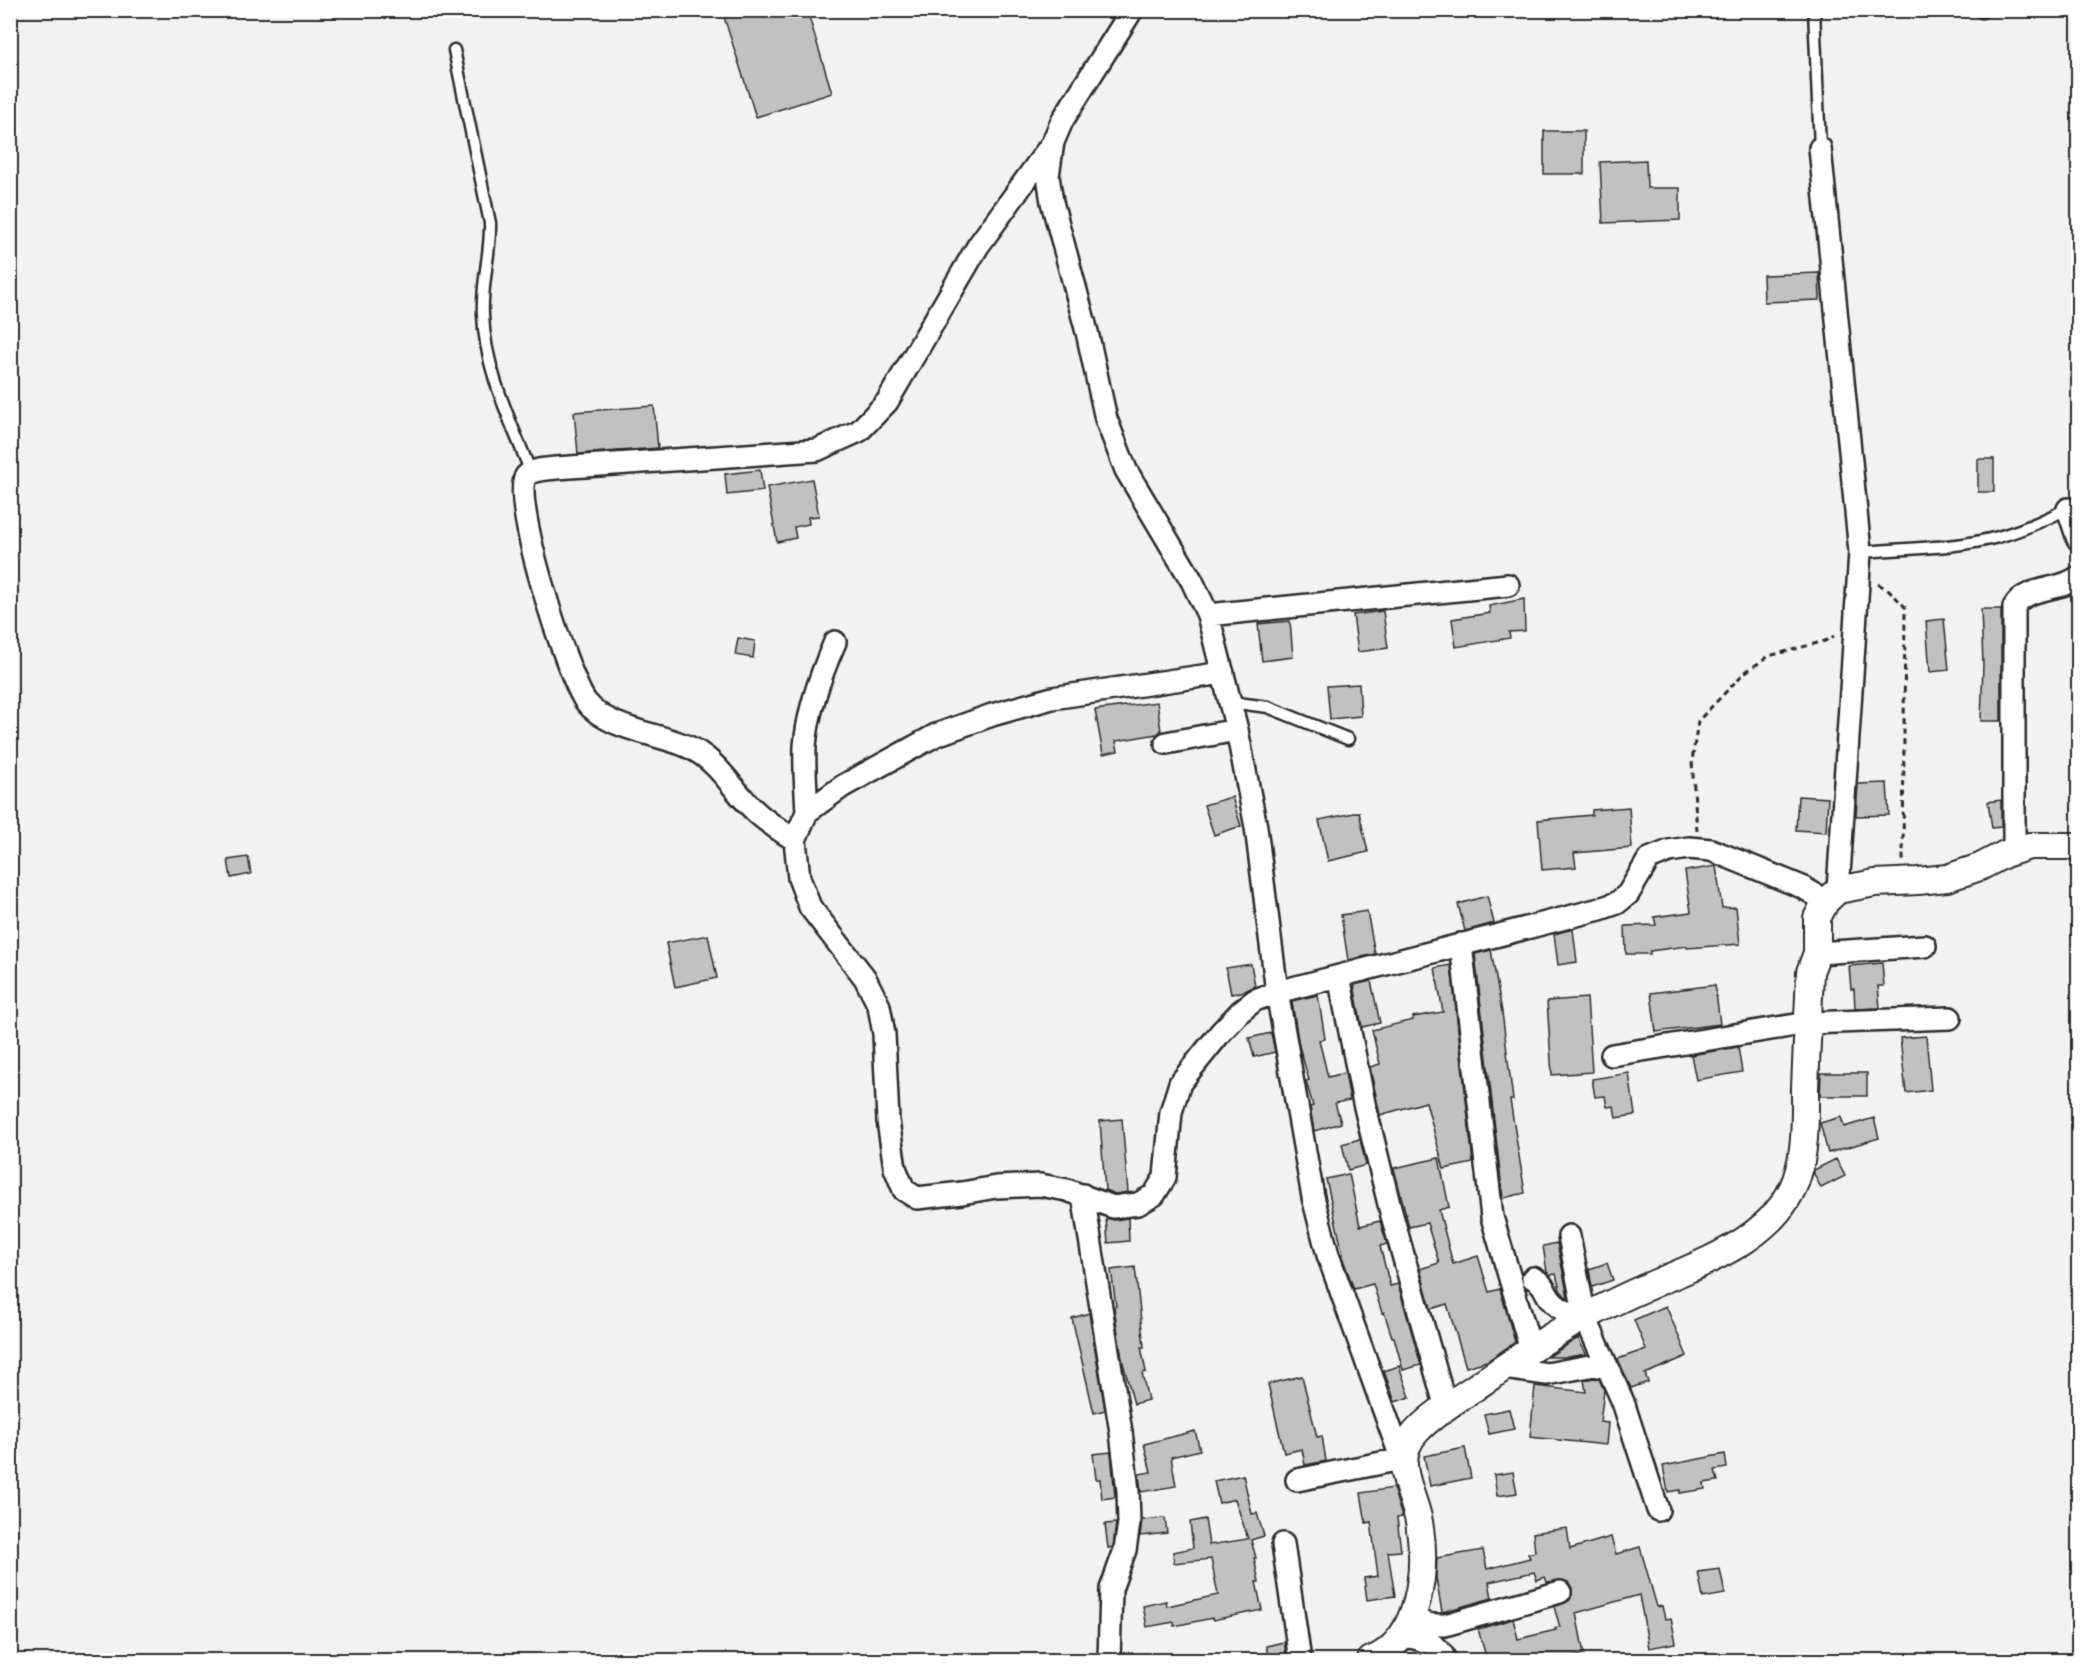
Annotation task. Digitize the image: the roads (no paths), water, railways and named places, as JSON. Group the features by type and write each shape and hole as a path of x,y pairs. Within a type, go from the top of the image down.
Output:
{"street":[{"path":"795,840 754,811 709,760 693,749 617,723 586,703 568,666 536,563 522,497 526,476 556,468 817,450 860,431 886,402 978,246 1053,142 1062,121 1132,10"},
{"path":"1053,142 1048,177 1052,202 1087,332 1106,420 1126,470 1192,581 1208,615 1237,730 1256,826 1277,992 1291,1062 1299,1120 1328,1255 1403,1462 1419,1520 1422,1545 1418,1599 1406,1628 1391,1647 1375,1660"},
{"path":"1403,1462 1407,1446 1417,1431 1446,1407 1531,1350 1585,1317 1630,1294 1737,1246 1766,1224 1788,1200 1797,1178 1804,1144 1810,972 1816,953 1817,918 1832,896 1860,562 1820,148"},
{"path":"2073,506 2079,539"},
{"path":"2014,851 2014,607 2018,599 2079,577"},
{"path":"1208,615 1508,585"},
{"path":"835,642 819,677 809,717 805,747 807,812 795,840 799,878 810,907 865,978 879,1006 884,1034 888,1121 895,1168 904,1190 917,1198 932,1198 996,1186 1040,1185 1067,1190 1113,1207 1138,1204 1154,1195 1165,1177 1171,1112 1180,1083 1221,1032 1255,1000 1277,992 1617,903 1628,894 1649,859 1669,851 1711,850 1816,894 1832,896 1875,882 1947,878 2029,846 2079,846"},
{"path":"807,812 843,786 936,735 992,715 1052,698 1223,673"},
{"path":"1166,743 1237,730"},
{"path":"1461,944 1492,1217 1531,1350"},
{"path":"1816,953 1925,946"},
{"path":"1339,976 1364,1103 1391,1212 1446,1407"},
{"path":"1612,1055 1808,1023 1950,1018"},
{"path":"1083,1195 1128,1491 1129,1523 1125,1550 1111,1589 1109,1660"},
{"path":"1569,1236 1585,1317 1632,1425 1658,1510"},
{"path":"1533,1278 1542,1283 1552,1301 1560,1308 1570,1314 1585,1317"},
{"path":"1504,1368 1547,1374 1595,1365 1609,1369"},
{"path":"1297,1479 1403,1462"},
{"path":"1283,1544 1300,1660"},
{"path":"1406,1628 1465,1621 1560,1592"},
{"path":"1406,1628 1437,1647 1445,1660"}],"lane":[{"path":"1814,10 1820,148"},
{"path":"454,50 490,223 482,312 485,342 498,393 531,473"},
{"path":"1860,562 1995,538 2025,529 2073,506"},
{"path":"1230,702 1268,708 1348,739"}]}
